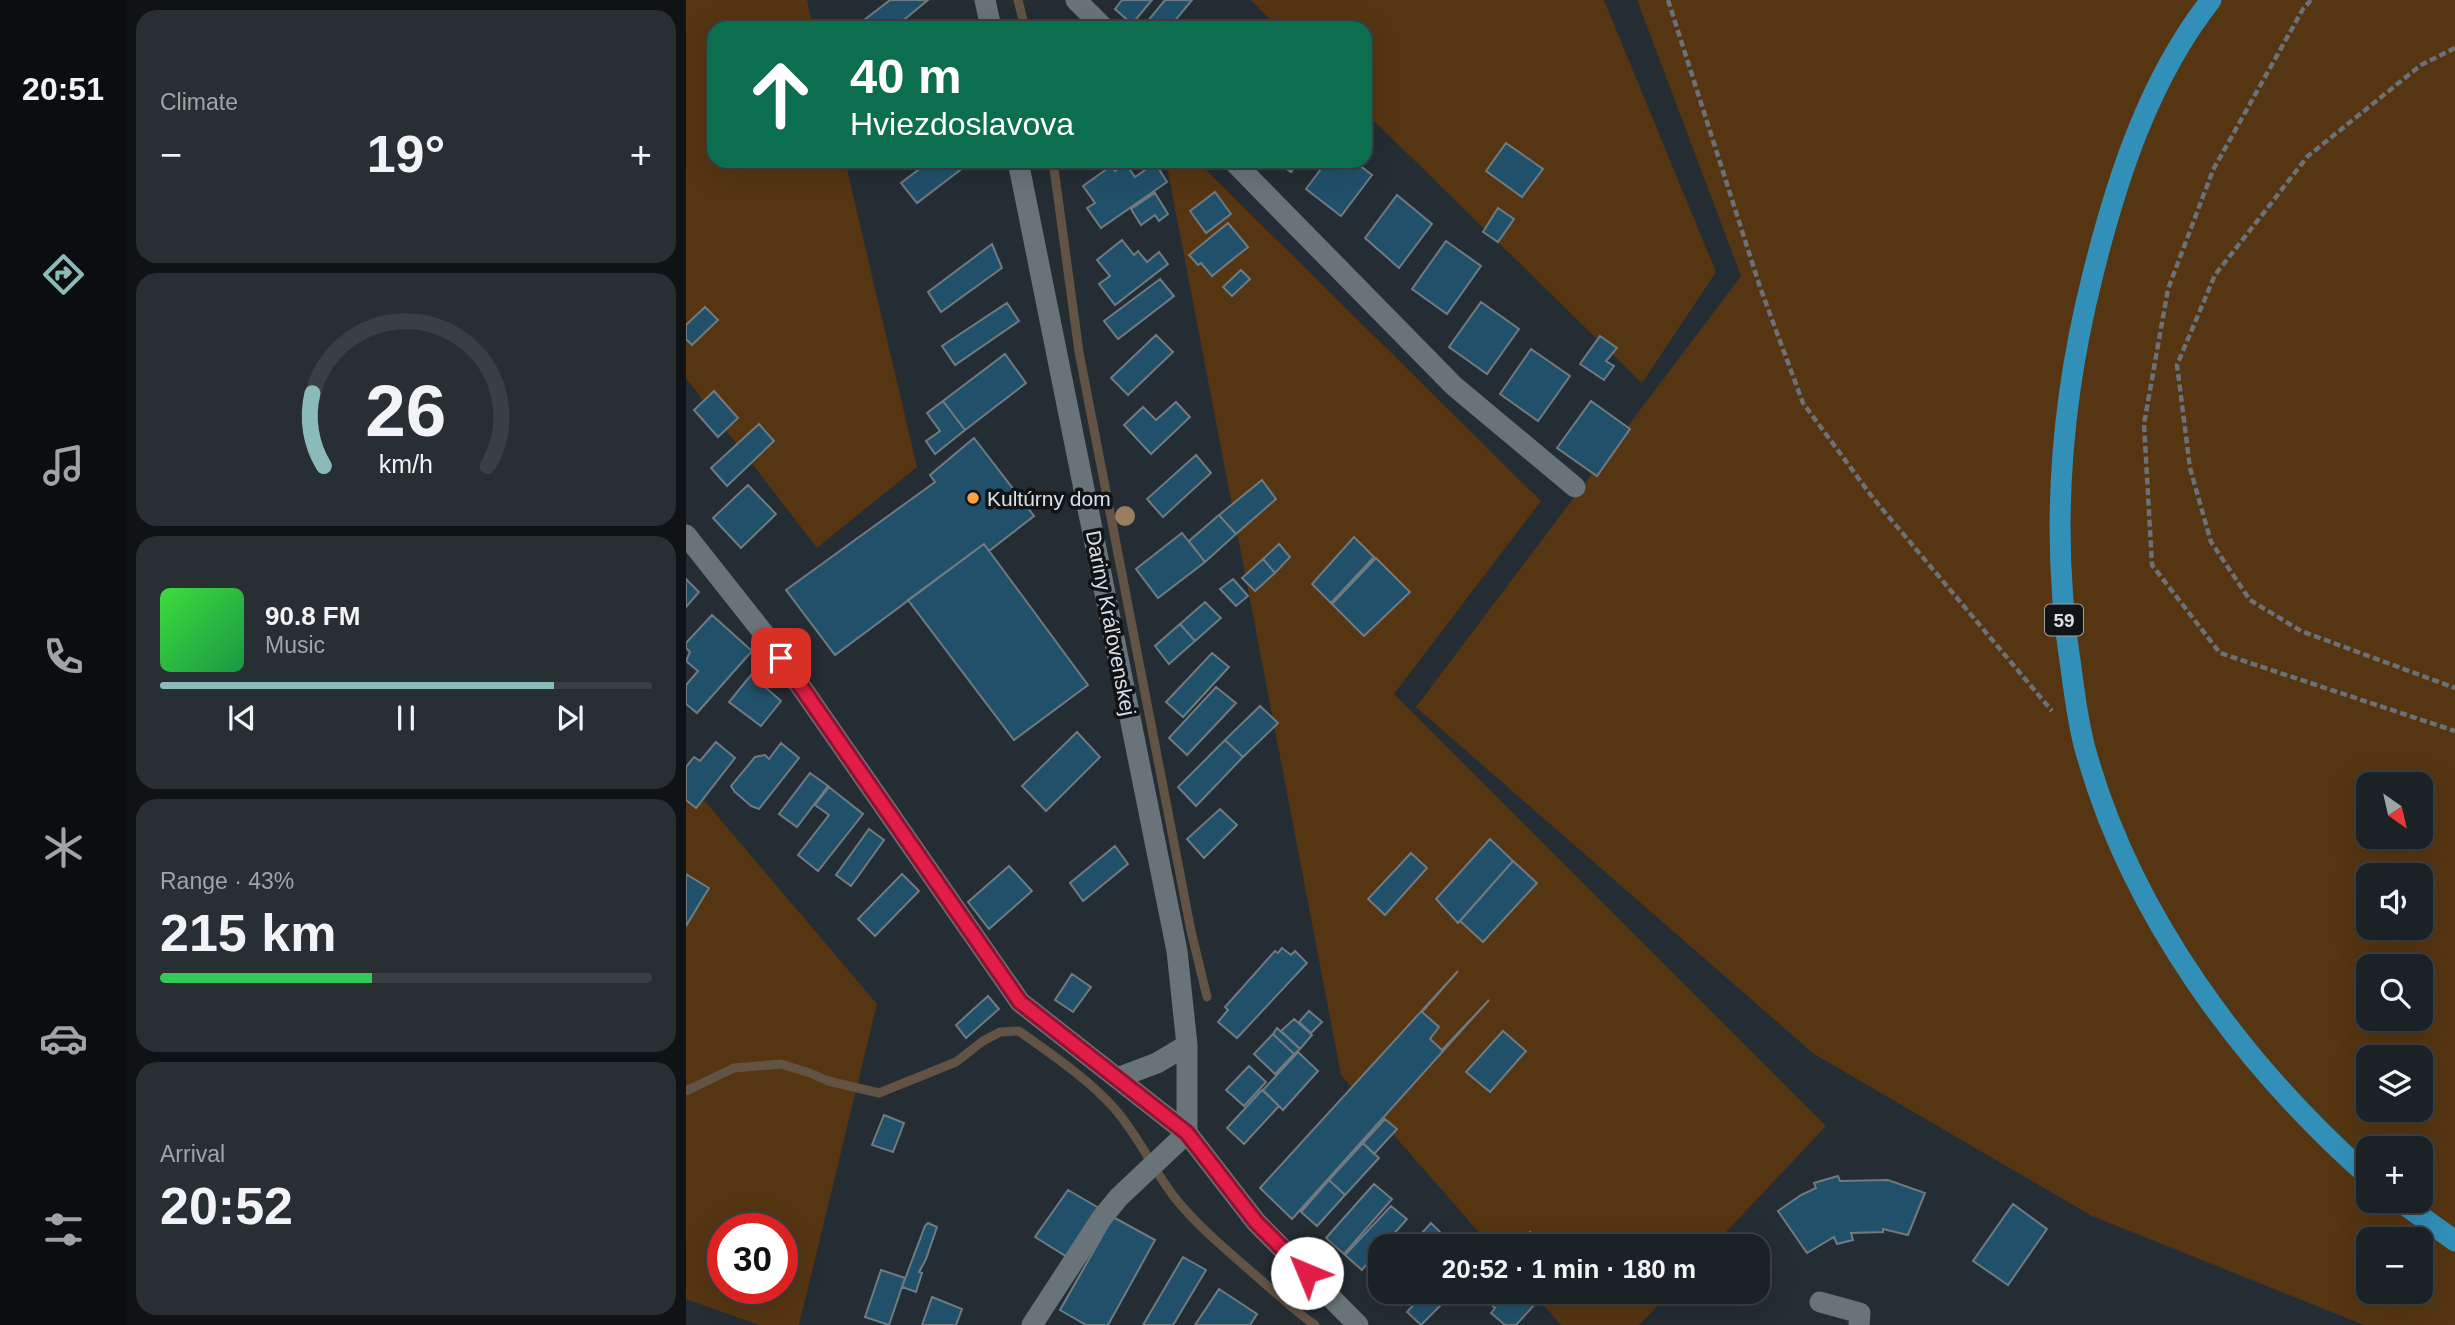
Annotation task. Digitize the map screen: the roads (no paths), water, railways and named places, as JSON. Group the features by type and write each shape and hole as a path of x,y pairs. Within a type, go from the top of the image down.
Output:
{"main road":[{"name":"59","path":"2211,0 2179,47 2134,140 2113,197 2076,342 2061,452 2059,512 2059,572 2067,643 2078,719 2092,773 2112,829 2151,906 2209,998 2256,1062 2335,1147 2356,1165"},
{"path":"2416,1213 2455,1241"}],"street":[{"path":"985,0 990,21"},
{"path":"1076,0 1097,21"},
{"name":"Dariny Kráľovenskej","path":"1018,168 1177,951 1187,1045 1187,1133"},
{"path":"1240,168 1454,386 1574,487"},
{"path":"686,535 765,635 1020,1002 1187,1133 1256,1222 1358,1325"},
{"path":"1117,1078 1157,1063 1187,1045"},
{"path":"1032,1325 1094,1230 1119,1197 1187,1133"},
{"path":"1820,1302 1860,1313 1858,1325"}],"waterway":[{"path":"1018,0 1023,21"},
{"path":"1054,168 1079,352 1191,931 1207,997"},
{"path":"686,1091 734,1068 781,1064 828,1081 879,1093 956,1062 983,1041 1000,1032 1019,1031 1103,1097 1123,1119 1171,1193 1188,1214 1291,1307 1315,1325"}],"place":[{"name":"Kultúrny dom","path":"973,498"}]}
